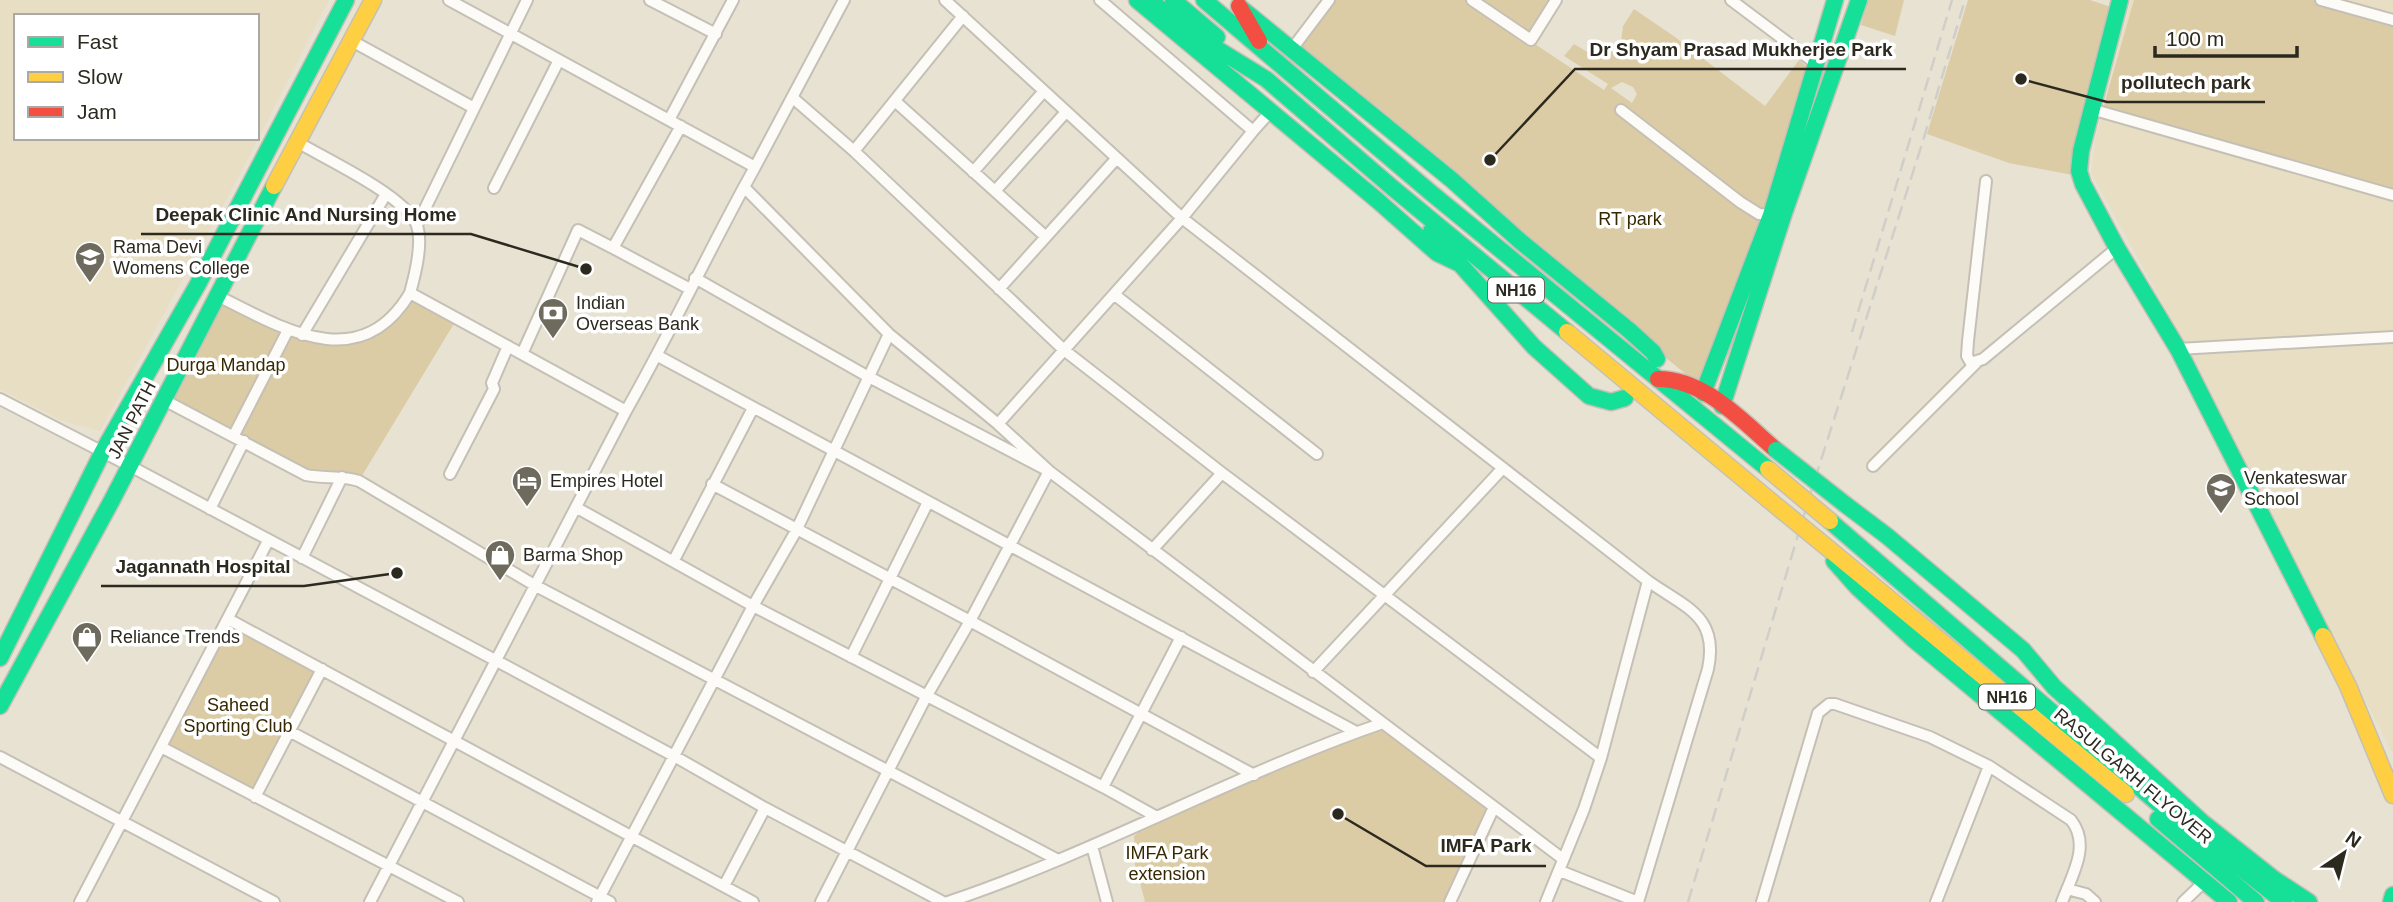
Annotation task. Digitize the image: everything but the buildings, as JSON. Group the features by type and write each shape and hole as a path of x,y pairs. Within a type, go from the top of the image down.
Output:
{"main road":[{"name":"JAN PATH","path":"0,658 102,453 204,273 346,0"},
{"name":"JAN PATH","path":"0,706 130,466 216,295 373,0"},
{"path":"1138,0 1437,253 1460,264"},
{"path":"1149,0 1196,36 1266,79"},
{"name":"NH16","path":"1204,0 1430,192 1658,379"},
{"path":"1703,393 1772,215 1835,0"},
{"path":"1844,46 1843,24 1850,0"},
{"path":"1722,406 1784,213 1859,0"},
{"path":"2120,0 2081,150 2080,172 2083,184 2117,248 2178,349 2348,686 2393,795"},
{"name":"NH16","path":"1175,1 1394,189 1821,542"},
{"path":"1236,3 1630,331 1657,359"},
{"path":"1236,3 1264,51"},
{"path":"1824,38 1835,34 1843,24"},
{"path":"1394,189 1534,347 1589,396 1611,402 1625,398"},
{"path":"1658,379 1677,380 1722,406 1886,536 2023,650 2054,687 2202,822 2274,879 2309,902"},
{"name":"RASULGARH FLYOVER","path":"1658,379 1830,521 2161,806 2284,902"},
{"path":"1821,542 1857,587 1913,639 2229,902"},
{"name":"RASULGARH FLYOVER","path":"1821,542 2256,902"},
{"path":"2391,902 2393,895"}],"street":[{"path":"449,0 755,167"},
{"path":"416,225 527,0"},
{"path":"650,0 716,34"},
{"path":"669,120 733,0"},
{"path":"370,902 626,411 658,356 695,278 844,0"},
{"path":"744,187 889,334 998,424 1049,471 1493,807 1561,865 1638,902 1712,650 1708,629 1702,620 1648,581 1182,218 945,0"},
{"path":"1100,0 1253,131"},
{"path":"1293,50 1329,0"},
{"path":"1472,0 1531,40 1556,0"},
{"path":"1731,0 1815,63"},
{"path":"2321,0 2393,20"},
{"path":"854,152 963,16"},
{"path":"352,41 474,108"},
{"path":"495,188 559,60"},
{"path":"974,172 1044,91"},
{"path":"793,98 1064,350 1222,473 1601,758"},
{"path":"895,102 1046,237"},
{"path":"2091,109 2393,195"},
{"path":"1621,110 1740,202 1759,214 1772,215"},
{"path":"995,191 1066,112"},
{"path":"998,424 1115,295 1270,112"},
{"path":"613,248 681,126"},
{"path":"216,295 302,335 324,340 348,340 373,332 391,320 410,293 418,254 416,225 406,210 386,194 299,143"},
{"path":"999,289 1116,159"},
{"path":"1976,363 1968,360 1967,349 1986,181"},
{"path":"302,335 386,194"},
{"path":"522,354 578,230 690,289"},
{"path":"1874,466 1976,363 2117,248"},
{"path":"695,278 867,376 1049,471"},
{"path":"410,293 626,411"},
{"path":"1115,295 1317,454"},
{"path":"211,509 239,438 288,330"},
{"path":"289,731 602,900 674,756 796,531 889,334"},
{"path":"2178,349 2393,337"},
{"path":"450,474 494,389 492,383 508,346"},
{"path":"658,356 1356,732"},
{"path":"0,399 495,660 943,902"},
{"path":"164,400 306,475 359,481 536,586 1058,860"},
{"path":"674,560 753,408"},
{"path":"1313,672 1503,468"},
{"path":"821,902 926,697 970,621 1049,471"},
{"path":"1152,550 1222,473"},
{"path":"302,558 342,477"},
{"path":"712,484 1254,775"},
{"path":"851,657 928,502"},
{"path":"577,508 753,606 1157,817"},
{"path":"83,901 121,822 268,541"},
{"path":"1546,902 1584,809 1601,758 1648,581"},
{"path":"228,618 752,902"},
{"path":"1103,787 1181,637"},
{"path":"255,797 322,669"},
{"path":"1762,902 1815,722 1821,708 1829,704 1930,737 1990,766 2071,820 2078,829 2080,854 2062,902"},
{"path":"948,902 974,898 1254,775 1383,723"},
{"path":"161,747 458,902"},
{"path":"0,757 274,902"},
{"path":"1936,902 1990,766"},
{"path":"1450,902 1493,807"},
{"path":"724,886 765,808"},
{"path":"1092,846 1107,902"},
{"path":"2183,902 2204,882"},
{"path":"2067,889 2087,894 2095,902"}],"shaded area":[{"name":"Rama Devi Womens College","path":"0,0 329,0 259,137 259,14 14,14 14,140 257,140 100,431 60,420 0,389"},
{"path":"2131,0 2393,0 2393,755 2201,373 2091,173 2096,134"}],"green space":[{"name":"RT park","path":"1334,0 1469,0 1604,90 1608,84 1564,56 1574,44 1589,53 1606,50 1621,42 1623,26 1634,9 1765,106 1799,60 1807,67 1774,220 1739,326 1712,396 1295,49","holes":["1622,82 1633,87 1637,94 1632,103 1611,88"]},
{"path":"1483,0 1551,0 1531,32"},
{"path":"1868,0 1904,0 1895,36 1861,25"},
{"path":"1968,0 2090,0 2117,9 2078,176 2009,163 1927,134"},
{"path":"2134,0 2320,0 2393,20 2393,194 2102,112"},
{"path":"411,295 455,322 360,479 308,473 238,434 288,332 324,341 372,333"},
{"name":"Durga Mandap","path":"217,297 286,331 234,434 166,400"},
{"name":"Saheed Sporting Club","path":"230,625 315,671 252,792 168,745"},
{"name":"IMFA Park extension","path":"1383,723 1494,807 1450,902 1143,902 1145,901 1135,865 1134,836 1157,817"}],"railway":[{"path":"1852,332 1952,0"},
{"path":"1688,902 1813,485 1965,0"}],"traffic: fast":[{"path":"0,658 102,453 198,284 346,0"},
{"path":"1137,0 1437,253 1460,264 1534,347 1589,396 1611,402 1625,398"},
{"path":"1149,0 1196,36 1266,79 1567,332"},
{"path":"1173,0 1217,37"},
{"path":"1204,0 1430,192 1768,469"},
{"path":"1703,393 1771,215 1835,0"},
{"path":"1722,406 1784,213 1859,0"},
{"path":"2120,0 2081,151 2079,171 2083,184 2117,248 2178,349 2323,636"},
{"path":"1242,9 1452,180 1520,241 1630,331 1657,359"},
{"path":"0,706 112,500 274,186"},
{"path":"1431,231 1460,264"},
{"path":"1776,450 1846,505"},
{"path":"1846,505 2023,650 2054,687 2202,822 2274,879 2309,902"},
{"path":"1830,521 2161,806 2284,902"},
{"path":"1834,561 1857,587 1913,639 2229,902"},
{"path":"2158,819 2256,902"},
{"path":"2391,902 2393,895"}],"traffic: slow":[{"path":"274,186 373,0"},
{"path":"1567,332 1768,499"},
{"path":"1768,469 1830,521"},
{"path":"1768,499 1818,540"},
{"path":"1818,540 2126,794"},
{"path":"2323,636 2348,686 2393,795"}],"traffic: jam":[{"path":"1239,6 1259,41"},
{"path":"1658,379 1675,381 1707,394 1776,450"}],"place":[{"name":"pollutech park","path":"2021,79"},
{"name":"Dr Shyam Prasad Mukherjee Park","path":"1490,160"},
{"name":"Deepak Clinic And Nursing Home","path":"586,269"},
{"name":"Rama Devi Womens College","path":"90,284"},
{"name":"Indian Overseas Bank","path":"553,340"},
{"name":"Empires Hotel","path":"527,508"},
{"name":"Venkateswar School","path":"2221,515"},
{"name":"Jagannath Hospital","path":"397,573"},
{"name":"Barma Shop","path":"500,582"},
{"name":"Reliance Trends","path":"87,664"},
{"name":"IMFA Park","path":"1338,814"}]}
